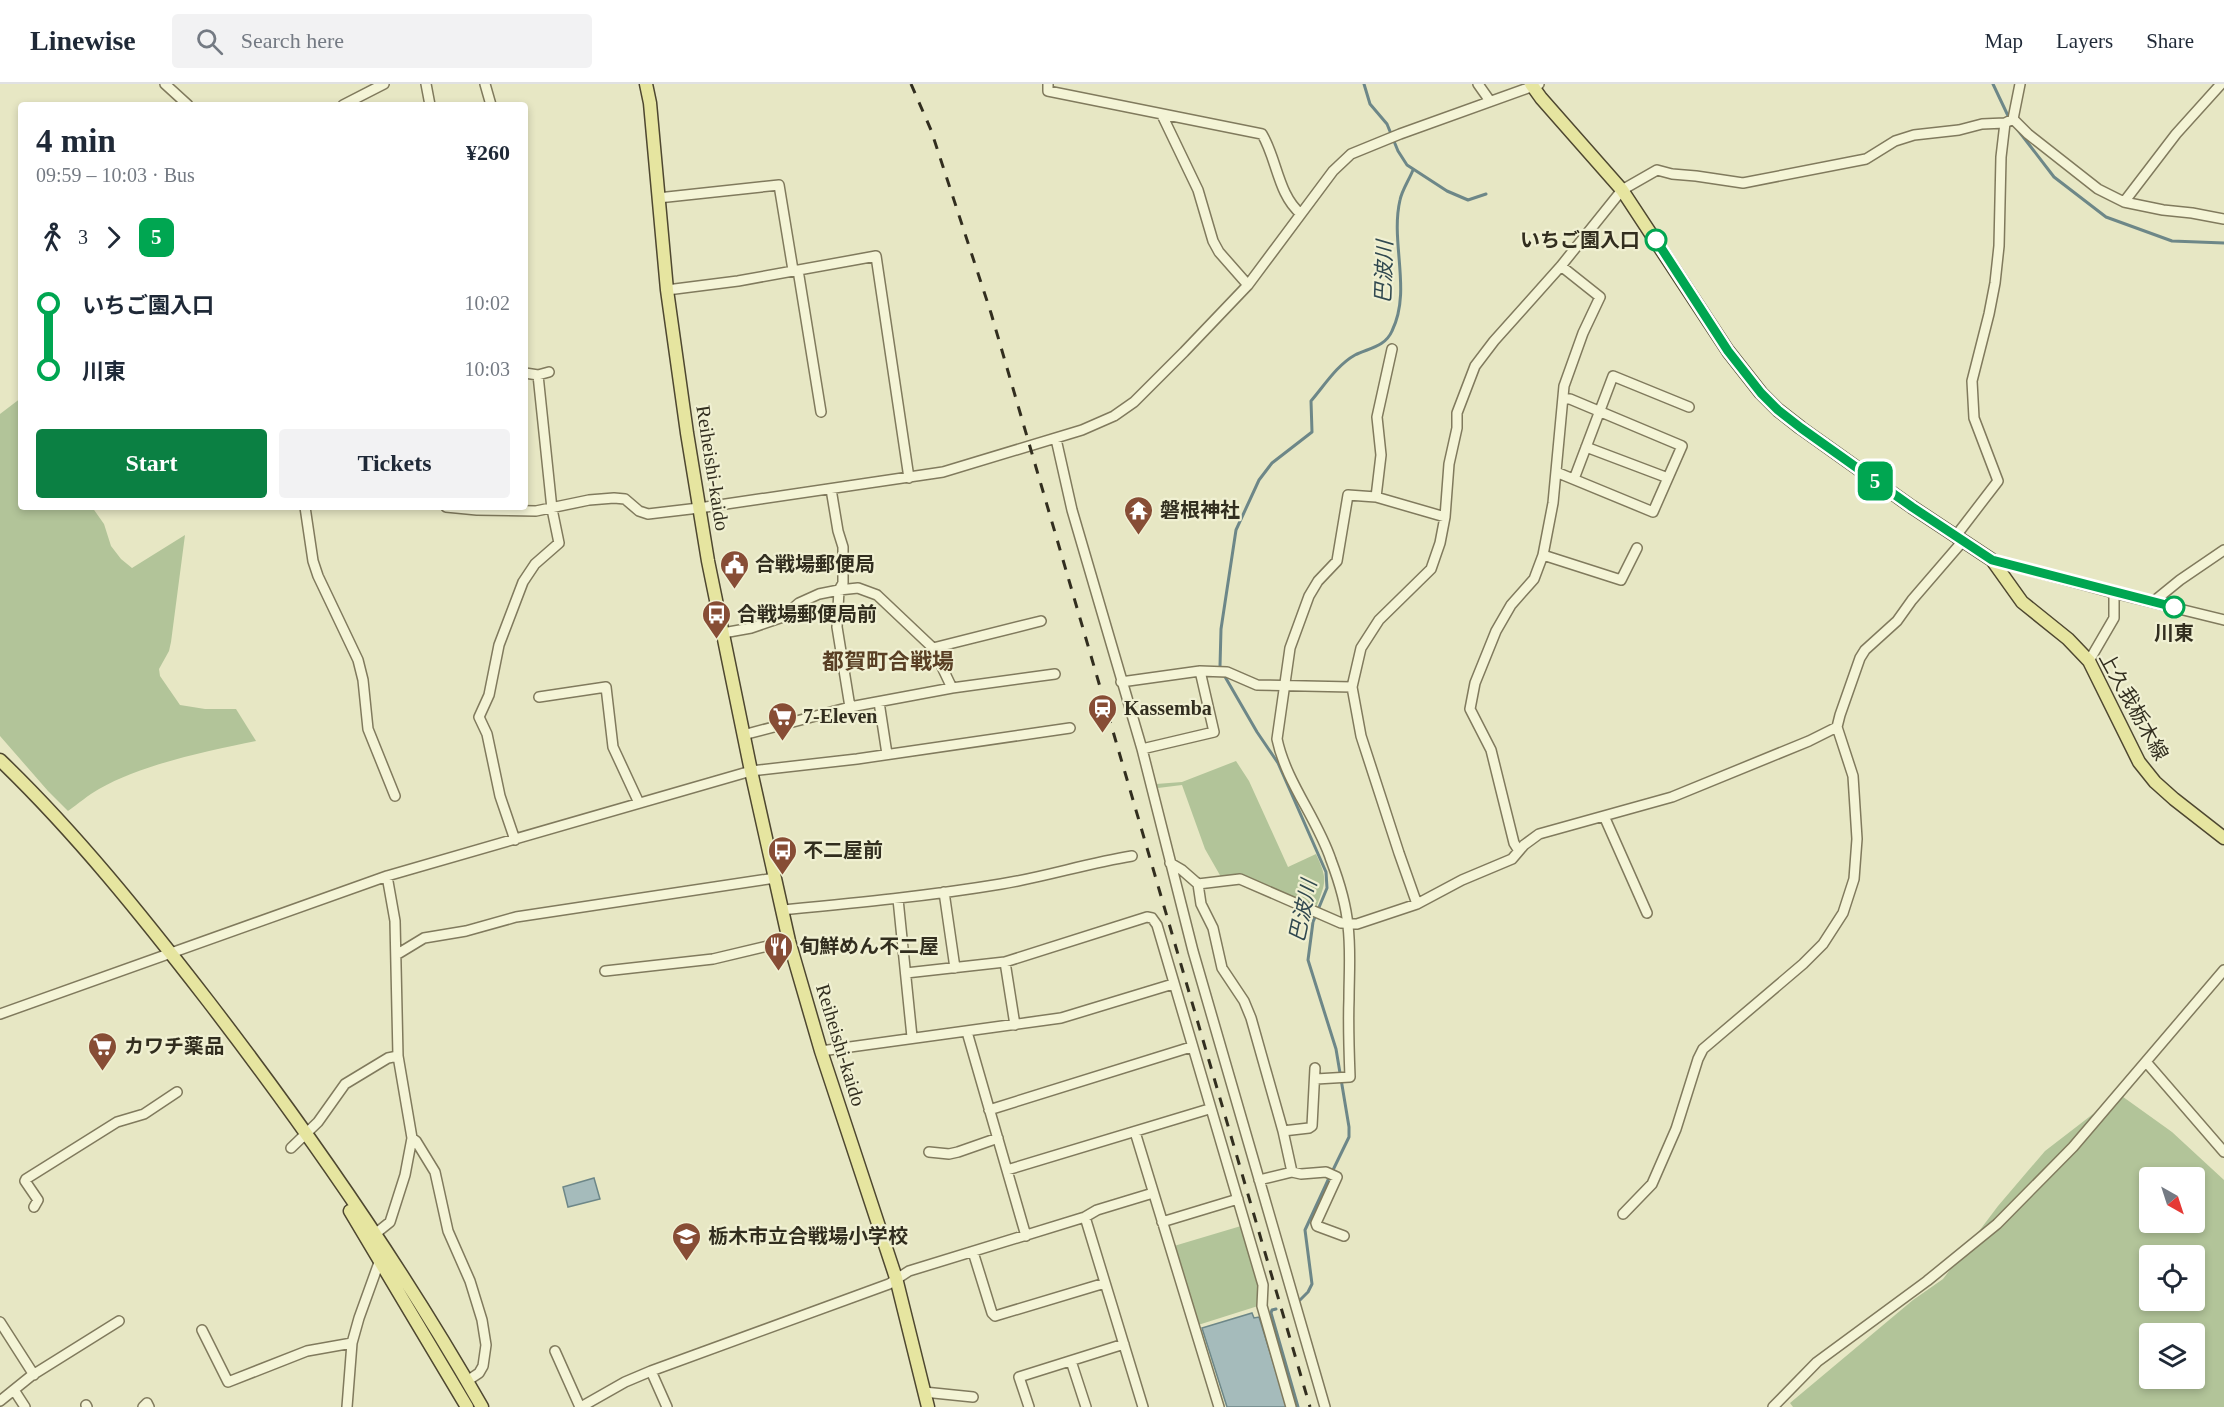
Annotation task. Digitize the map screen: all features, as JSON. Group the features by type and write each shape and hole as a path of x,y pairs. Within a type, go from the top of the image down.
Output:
{"main road":[{"name":"Reiheishi-kaido","path":"646,84 650,103 667,291 699,508 743,735 789,941 821,1051 896,1278 928,1407"},
{"path":"1534,85 1541,98 1622,190 1728,351 1761,393 1801,428 1992,560"},
{"name":"上久我栃木線","path":"1992,560 2022,602 2068,639 2089,661 2139,762 2155,783 2224,838"},
{"path":"0,760 57,820 171,953 307,1134 375,1234 383,1255 467,1407"},
{"path":"307,1134 342,1198 383,1255 482,1407"}],"street":[{"path":"165,84 185,102"},
{"path":"349,102 384,84"},
{"path":"426,84 429,102"},
{"path":"485,84 490,102"},
{"path":"1048,84 1048,91 1262,134 1283,189 1301,214"},
{"path":"1478,84 1490,102"},
{"path":"1623,1214 1652,1184 1676,1129 1703,1049 1803,964 1823,944 1843,914 1854,879 1857,839 1853,776 1837,727 1855,670 1865,650 1897,621 1959,539 1998,481 1974,418 1972,381 1995,283 2001,157 2020,84"},
{"path":"2124,202 2176,134 2221,84"},
{"path":"498,510 552,509 589,500 614,498 625,499 639,511 648,514 909,478 969,465 1056,440 1104,421 1134,402 1248,285 1333,171 1351,154 1534,85"},
{"path":"1162,115 1198,190 1213,241 1219,252 1248,285"},
{"path":"1418,904 1360,736 1352,687 1361,648 1379,620 1431,569 1445,518 1449,464 1457,428 1457,413 1475,366 1494,341 1561,266 1622,190 1657,170 1743,183 1866,159 1895,141 1914,135 2009,121 2098,189 2124,202 2224,219"},
{"path":"658,198 779,185 821,412"},
{"path":"667,291 876,256 909,478"},
{"path":"1519,851 1514,843 1491,750 1470,709 1475,682 1496,631 1511,605 1534,579 1543,555 1556,472 1564,386 1571,363 1600,297 1561,266"},
{"path":"1376,497 1381,455 1377,417 1392,349"},
{"path":"528,373 538,375 549,372"},
{"path":"515,840 500,796 487,734 479,717 489,695 500,645 523,582 535,564 559,543 552,509 538,375"},
{"path":"1574,479 1613,376 1689,407"},
{"path":"1556,472 1653,512 1682,446 1570,399 1563,399"},
{"path":"1056,440 1072,510 1142,749 1170,863 1325,1407"},
{"path":"1586,447 1668,478"},
{"path":"831,489 843,547 843,583 839,590 837,627 850,707"},
{"path":"1316,1079 1350,1077 1348,925 1331,858 1319,829 1280,754 1277,739 1290,648 1309,596 1318,581 1337,561 1348,495 1376,497 1445,518"},
{"path":"305,510 313,561 358,660 370,734 395,796"},
{"path":"1543,555 1621,580 1637,548"},
{"path":"2153,602 2224,550"},
{"path":"1992,560 2224,620"},
{"path":"723,633 751,628 783,617 799,603 819,594 858,588 877,595 933,648 952,688"},
{"path":"2089,661 2114,618 2114,593"},
{"path":"933,648 1041,621"},
{"path":"1121,682 1200,670 1227,672 1257,685 1352,687"},
{"path":"1142,749 1214,732 1200,670"},
{"path":"743,735 850,707 952,688 1055,674"},
{"path":"539,697 606,687 613,747 639,803"},
{"path":"879,702 887,754"},
{"path":"1198,884 1239,879 1348,925 1418,904 1462,880 1512,859 1539,834 1672,797 1800,745 1837,727"},
{"path":"0,1014 387,876 751,771 1070,728"},
{"path":"0,754 15,775"},
{"path":"1604,816 1647,913"},
{"path":"782,910 1003,884 1132,856"},
{"path":"1170,863 1198,884 1201,904 1213,928 1222,968 1244,1001 1251,1018 1283,1131 1292,1172"},
{"path":"375,1234 390,1222 405,1175 412,1138 398,1056 395,921 387,876"},
{"path":"396,955 424,938 466,931 516,917 775,878"},
{"path":"944,892 955,968"},
{"path":"898,898 912,1037"},
{"path":"906,974 1005,962 1150,917 1157,925 1209,1109 1263,1285 1262,1306 1292,1407"},
{"path":"604,971 712,959 789,941"},
{"path":"1005,962 1015,1024"},
{"path":"1773,1407 1817,1362 1926,1281 1997,1224 2073,1147 2224,969"},
{"path":"821,1051 1061,1018 1173,984"},
{"path":"967,1032 1026,1236"},
{"path":"989,1110 1191,1047"},
{"path":"291,1148 307,1134 345,1084 388,1058 398,1056"},
{"path":"2146,1063 2224,1152"},
{"path":"1283,1131 1312,1126 1316,1068"},
{"path":"34,1207 38,1200 25,1181 26,1179 117,1122 144,1114 177,1092"},
{"path":"1007,1170 1209,1109"},
{"path":"1136,1132 1219,1407"},
{"path":"412,1138 424,1152 435,1172 448,1232 470,1281 482,1320 486,1345 483,1366 479,1373 467,1381"},
{"path":"928,1152 949,1154 998,1138"},
{"path":"1259,1180 1292,1172 1301,1174 1321,1172 1337,1177 1316,1223 1317,1226 1344,1236"},
{"path":"555,1351 580,1407 625,1382 651,1371 889,1284 909,1271 1026,1236 1085,1217 1097,1210 1153,1193"},
{"path":"1162,1222 1238,1199"},
{"path":"1085,1217 1143,1407"},
{"path":"973,1252 994,1316 1105,1283"},
{"path":"347,1407 352,1343 383,1255"},
{"path":"0,1401 34,1375 119,1321"},
{"path":"0,1322 34,1375"},
{"path":"202,1330 228,1382 307,1351 352,1343"},
{"path":"1029,1407 1019,1377 1124,1344"},
{"path":"1071,1361 1086,1407"},
{"path":"651,1371 668,1407"},
{"path":"14,1390 25,1407"},
{"path":"924,1392 973,1397"},
{"path":"143,1407 147,1403 149,1407"}],"green space":[{"path":"18,400 18,510 94,510 104,524 111,546 132,568 185,535 171,642 169,651 159,669 160,676 180,705 205,709 236,709 256,741 176,759 135,772 99,789 68,811 0,736 0,414"},
{"path":"1236,761 1249,781 1288,867 1316,854 1324,881 1316,908 1235,875 1221,877 1205,849 1182,785 1158,788 1156,784 1182,782"},
{"path":"2119,1094 2172,1132 2224,1180 2224,1407 1793,1407 1790,1403 1913,1300 1943,1279 1998,1206 2045,1151"},
{"path":"1241,1226 1258,1285 1258,1306 1198,1325 1174,1246"}],"shaded area":[{"path":"594,1178 600,1199 568,1207 563,1187"},
{"path":"1252,1313 1254,1318 1259,1317 1287,1407 1227,1407 1202,1328"}],"waterway":[{"path":"1364,84 1370,104 1387,124 1398,151 1407,165 1447,191 1468,200 1486,194"},
{"path":"1993,84 2010,120"},
{"path":"2014,125 2054,177 2106,217 2172,241 2224,243"},
{"name":"巴波川","path":"1220,666 1221,629 1236,530 1259,480 1272,463 1312,432 1311,401 1337,370 1348,359 1381,344 1392,331 1398,315 1401,283 1398,216 1401,196 1413,170"},
{"name":"巴波川","path":"1224,675 1278,763 1326,872 1327,888 1313,922 1308,960 1336,1049 1349,1127 1349,1137 1333,1170"},
{"name":"巴波川","path":"1300,1300 1312,1284 1305,1230 1329,1178"},
{"name":"巴波川","path":"1276,1309 1271,1313 1298,1407"}],"railway":[{"path":"911,84 931,130 991,313 1310,1407"}],"bus line":[{"name":"5","path":"1656,240 1728,351 1761,393 1801,428 1912,507 1992,560 2174,607"}],"place":[{"name":"いちご園入口","path":"1656,240"},
{"name":"磐根神社","path":"1139,536"},
{"name":"合戦場郵便局","path":"734,590"},
{"name":"川東","path":"2174,607"},
{"name":"合戦場郵便局前","path":"716,640"},
{"name":"Kassemba","path":"1103,734"},
{"name":"7-Eleven","path":"782,742"},
{"name":"不二屋前","path":"782,876"},
{"name":"旬鮮めん不二屋","path":"778,972"},
{"name":"カワチ薬品","path":"103,1072"},
{"name":"栃木市立合戦場小学校","path":"687,1262"}],"district":[{"name":"都賀町合戦場","path":"888,661"}]}
